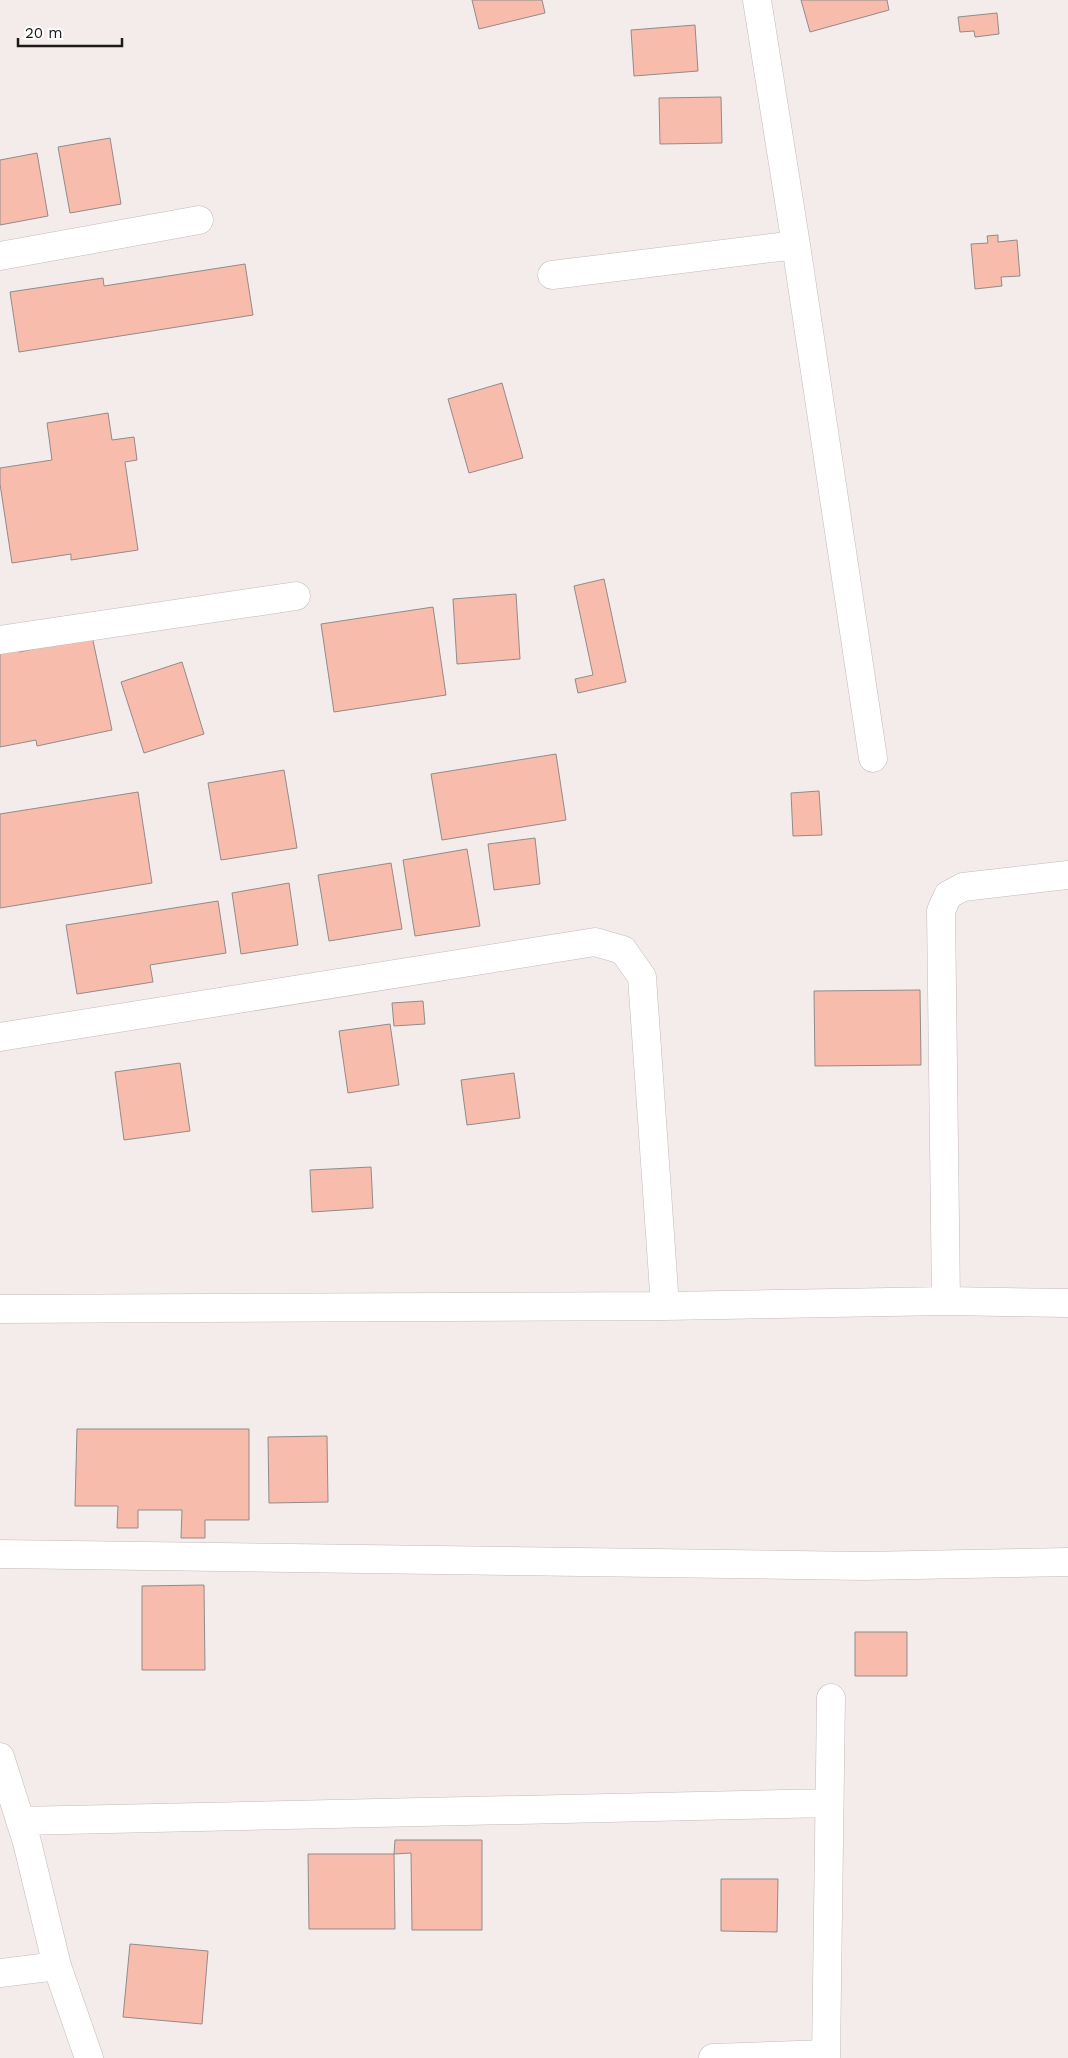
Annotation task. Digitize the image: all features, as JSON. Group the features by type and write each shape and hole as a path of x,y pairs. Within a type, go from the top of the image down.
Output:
{"street":[{"path":"757,0 873,758"},
{"path":"0,256 199,220"},
{"path":"552,275 796,245"},
{"path":"0,640 296,596"},
{"path":"946,1301 942,911 948,895 963,887 1068,875"},
{"path":"0,1037 595,942 623,950 642,977 665,1306"},
{"path":"0,1309 665,1306 946,1301 1068,1303"},
{"path":"0,1554 863,1566 1068,1562"},
{"path":"713,2058 826,2056 831,1698"},
{"path":"0,1757 27,1842 57,1966 89,2058"},
{"path":"20,1821 829,1803"},
{"path":"0,1972 57,1966"}],"building":[{"path":"472,0 542,0 545,13 479,29"},
{"path":"801,0 887,0 889,10 810,32"},
{"path":"997,13 999,34 975,37 974,31 960,32 958,17"},
{"path":"695,25 698,71 634,76 631,30"},
{"path":"721,97 722,143 660,144 659,98"},
{"path":"110,138 121,204 70,213 58,147"},
{"path":"37,153 48,216 0,225 0,160"},
{"path":"998,235 998,242 1017,240 1020,276 1001,277 1002,286 975,289 971,244 988,243 987,236"},
{"path":"245,264 253,315 19,352 10,292 103,278 104,286"},
{"path":"502,383 523,458 469,473 448,399"},
{"path":"108,413 112,440 134,437 137,460 125,462 138,550 71,560 71,554 12,563 0,484 0,468 52,460 47,423"},
{"path":"604,579 626,682 578,693 575,679 593,675 574,586"},
{"path":"516,594 520,659 457,664 453,599"},
{"path":"433,607 446,695 334,712 321,624"},
{"path":"92,636 112,730 37,746 36,740 0,747 0,652 18,648 19,652"},
{"path":"182,662 204,734 144,753 121,682"},
{"path":"556,754 566,820 442,840 431,774"},
{"path":"284,770 297,848 221,860 208,783"},
{"path":"819,791 822,835 793,836 791,793"},
{"path":"138,792 152,883 0,908 0,814"},
{"path":"535,838 540,884 494,890 488,844"},
{"path":"467,849 480,926 415,936 403,860"},
{"path":"391,863 402,929 329,941 318,875"},
{"path":"289,883 298,945 241,954 232,893"},
{"path":"218,901 226,953 150,965 153,982 77,994 66,925"},
{"path":"920,990 921,1065 815,1066 814,991"},
{"path":"423,1001 425,1024 394,1026 392,1003"},
{"path":"390,1024 399,1085 348,1093 339,1031"},
{"path":"180,1063 190,1131 124,1140 115,1072"},
{"path":"514,1073 520,1118 467,1125 461,1080"},
{"path":"371,1167 373,1208 312,1212 310,1170"},
{"path":"77,1429 249,1429 249,1520 205,1520 205,1538 181,1538 182,1510 138,1510 138,1528 117,1528 118,1506 75,1506"},
{"path":"327,1436 328,1502 269,1503 268,1437"},
{"path":"204,1585 205,1670 142,1670 142,1586"},
{"path":"855,1632 907,1632 907,1676 855,1676"},
{"path":"395,1840 482,1840 482,1930 412,1930 411,1853 394,1854"},
{"path":"308,1854 394,1854 395,1929 309,1929"},
{"path":"721,1879 778,1879 777,1932 721,1931"},
{"path":"130,1944 208,1951 202,2024 123,2017"}]}
